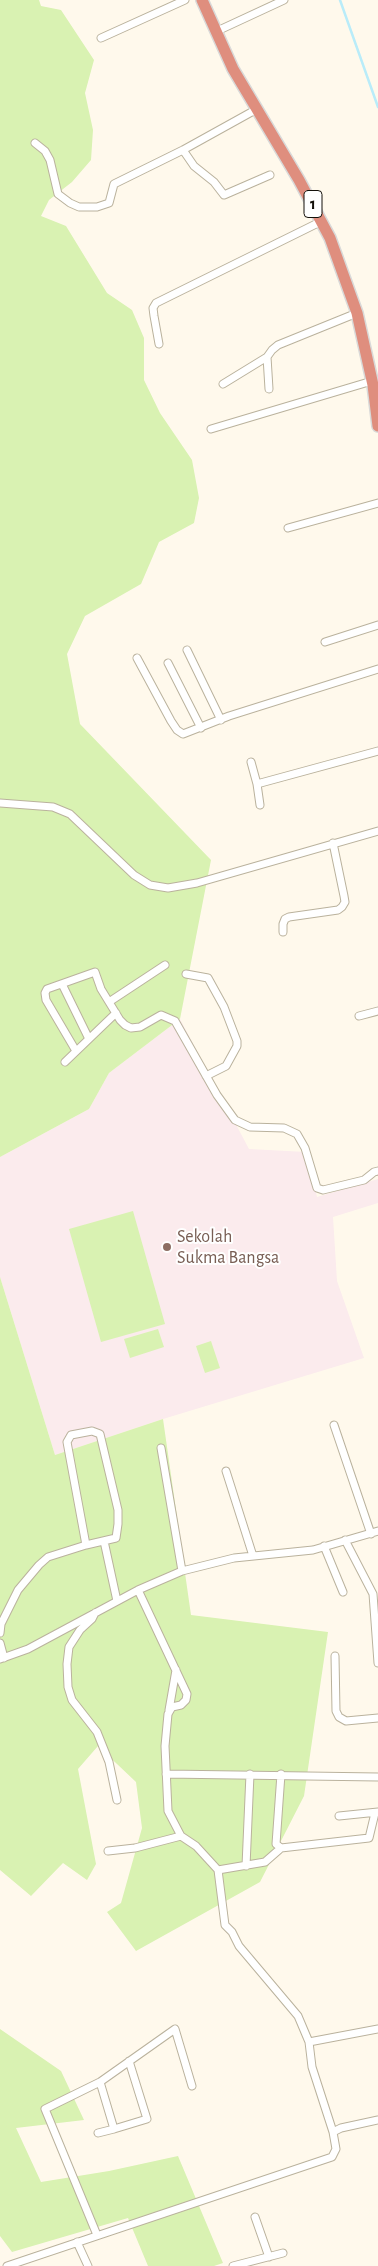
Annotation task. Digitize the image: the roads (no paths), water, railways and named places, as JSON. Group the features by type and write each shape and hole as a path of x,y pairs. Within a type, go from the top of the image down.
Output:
{"highway":[{"name":"1","path":"202,0 233,69 322,220 345,274 357,312 372,381 378,426"}],"street":[{"path":"101,38 186,0"},
{"path":"215,32 284,0"},
{"path":"35,143 50,160 58,194 70,203 89,208 109,203 114,184 183,150 257,109"},
{"path":"183,150 194,166 210,178 224,195 270,174"},
{"path":"159,344 153,308 156,302 322,220"},
{"path":"223,384 267,357 278,345 357,312"},
{"path":"267,357 268,389"},
{"path":"211,429 372,381"},
{"path":"288,528 378,503"},
{"path":"325,642 378,626"},
{"path":"187,650 221,720"},
{"path":"137,658 177,730 183,734 378,669"},
{"path":"168,663 200,728"},
{"path":"258,784 378,751"},
{"path":"251,762 258,784 260,805"},
{"path":"0,803 53,807 70,814 126,869 142,881 168,888 197,883 378,831"},
{"path":"283,932 285,919 289,917 338,910 342,907 344,896 333,843"},
{"path":"109,1002 165,965"},
{"path":"76,1052 46,1000 45,993 47,989 95,972 120,1020 130,1028 140,1027 161,1015 168,1016 175,1021 206,1076 235,1120 250,1127 284,1128 297,1134 305,1148 317,1188 323,1190 364,1180 378,1171"},
{"path":"186,974 208,978 224,1007 237,1041 237,1046 226,1066 206,1076"},
{"path":"62,984 89,1039"},
{"path":"359,1016 378,1011"},
{"path":"65,1062 116,1013"},
{"path":"0,1644 2,1658 28,1649 138,1590 182,1571 254,1556 297,1553 374,1532 334,1425"},
{"path":"0,1633 1,1624 18,1590 48,1557 86,1544 116,1538 118,1510 100,1434 92,1432 71,1436 67,1442 86,1544"},
{"path":"161,1448 182,1571"},
{"path":"226,1471 254,1556"},
{"path":"345,1540 373,1594 378,1663"},
{"path":"104,1541 117,1601"},
{"path":"324,1546 343,1592"},
{"path":"138,1590 187,1694 186,1700 181,1705 172,1707 169,1711"},
{"path":"95,1612 92,1619 80,1630 70,1647 67,1664 68,1687 72,1700 97,1732 114,1780 117,1800"},
{"path":"335,1656 336,1711 339,1717 346,1721 378,1718"},
{"path":"10,2265 332,2156 336,2149 333,2132 312,2067 309,2042 298,2016 259,1968 244,1954 232,1932 225,1925 218,1870 196,1846 181,1836 168,1811 165,1746 176,1670"},
{"path":"166,1774 281,1774 378,1777"},
{"path":"246,1866 250,1774"},
{"path":"281,1774 276,1844 281,1848"},
{"path":"218,1870 265,1862 281,1848 370,1838 377,1812 339,1816"},
{"path":"108,1850 135,1848 181,1836"},
{"path":"97,2235 45,2109 100,2082 175,2029 192,2086"},
{"path":"309,2042 378,2029"},
{"path":"98,2133 147,2119 129,2061"},
{"path":"100,2082 114,2129"},
{"path":"333,2132 341,2128 378,2120"},
{"path":"255,2217 269,2257"},
{"path":"77,2242 88,2266"},
{"path":"233,2266 283,2253"}],"waterway":[{"path":"340,0 378,107"}],"place":[{"name":"Sekolah Sukma Bangsa","path":"167,1247"}]}
